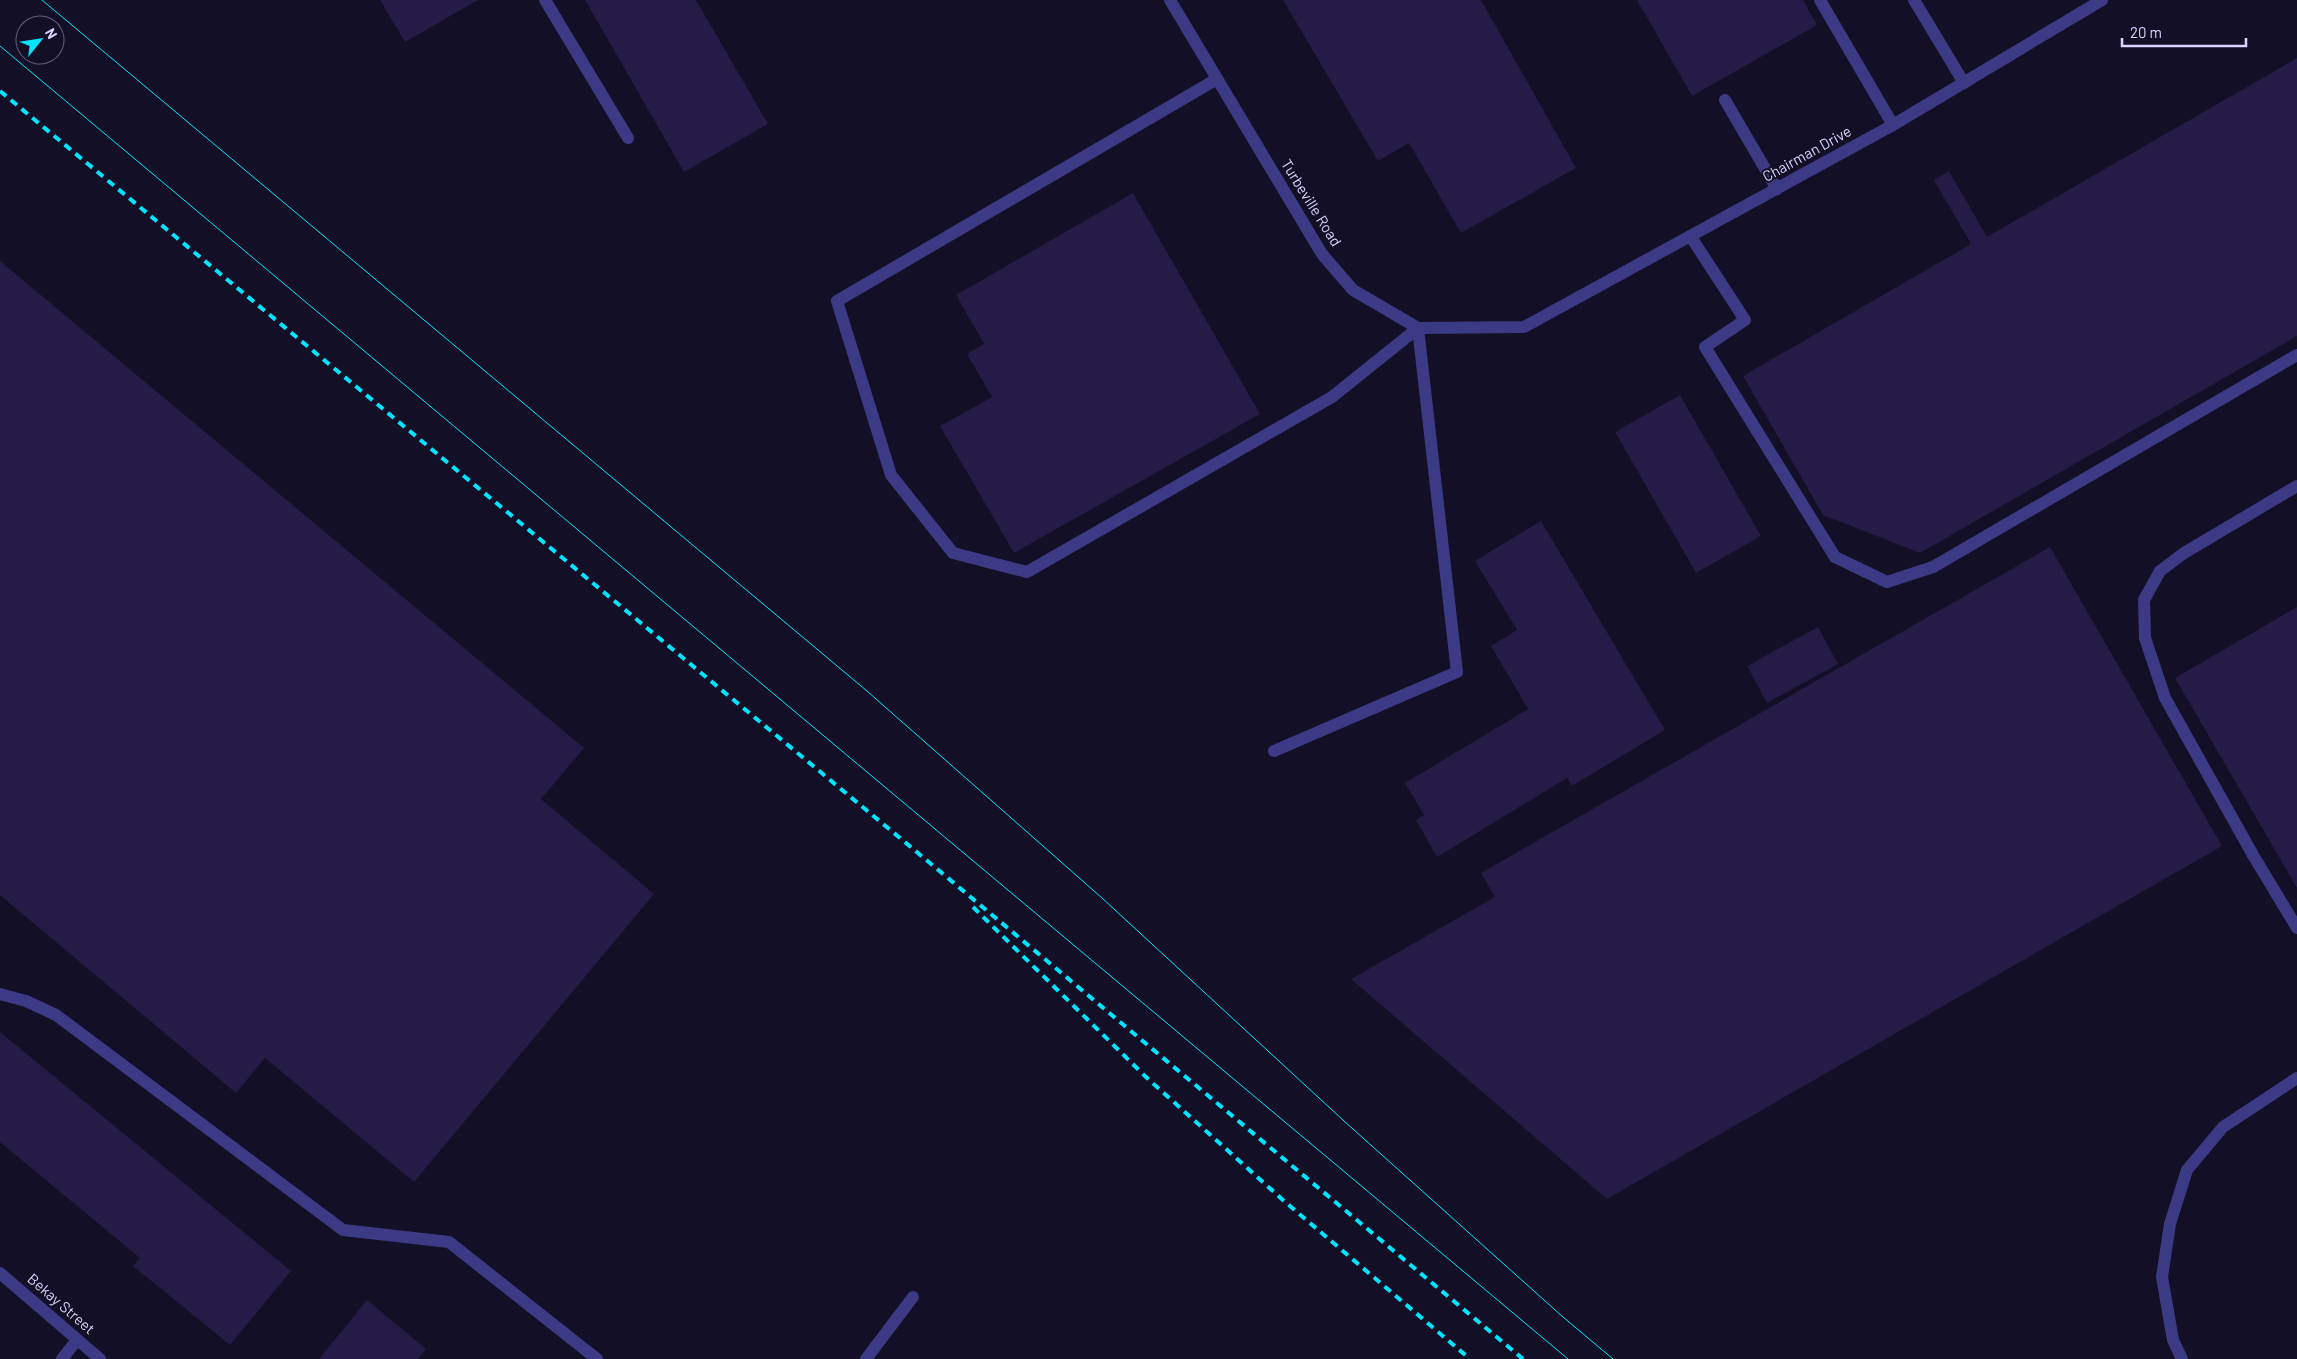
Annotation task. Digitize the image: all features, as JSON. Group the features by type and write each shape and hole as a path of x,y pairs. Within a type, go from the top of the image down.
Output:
{"street":[{"path":"545,0 628,138"},
{"name":"Turbeville Road","path":"1170,0 1322,254 1353,290 1418,328"},
{"path":"1820,0 1894,125"},
{"path":"1914,0 1964,83"},
{"name":"Chairman Drive","path":"1418,328 1524,327 1894,125 2102,0"},
{"path":"1216,79 837,301 891,475 953,553 1027,572 1332,397 1418,328"},
{"path":"1724,100 1777,189"},
{"path":"1690,237 1745,320 1705,347 1835,557 1887,582 1933,567 2297,355"},
{"path":"1274,751 1456,672 1418,328"},
{"path":"2297,486 2184,553 2160,571 2144,600 2145,638 2165,698 2253,855 2297,928"},
{"path":"0,994 26,1001 56,1015 344,1230 449,1242 597,1359"},
{"path":"2182,1359 2173,1340 2162,1277 2170,1224 2187,1170 2223,1127 2297,1078"},
{"name":"Bekay Street","path":"0,1273 100,1359"},
{"path":"866,1359 913,1297"},
{"path":"62,1359 78,1340"}],"building":[{"path":"380,0 478,0 405,42"},
{"path":"585,0 696,0 768,124 684,172"},
{"path":"1283,0 1481,0 1576,168 1461,233 1409,143 1378,161"},
{"path":"1637,0 1803,0 1817,25 1692,96"},
{"path":"2297,58 2297,336 1920,553 1823,515 1743,376 1971,244 1934,180 1949,171 1987,237"},
{"path":"1133,193 1260,414 1014,553 940,426 992,397 967,354 984,344 956,295"},
{"path":"0,261 584,748 541,799 654,894 414,1182 265,1058 236,1093 0,895"},
{"path":"1680,395 1761,536 1696,573 1615,432"},
{"path":"1541,521 1665,730 1572,786 1567,778 1437,857 1416,820 1424,815 1405,783 1528,709 1491,646 1517,630 1475,561"},
{"path":"2050,547 2222,846 1607,1199 1351,979 1495,897 1481,873"},
{"path":"2297,607 2297,888 2175,678"},
{"path":"1818,627 1838,664 1767,703 1747,666"},
{"path":"0,1032 291,1271 230,1345 133,1266 140,1258 0,1142"},
{"path":"367,1300 426,1349 418,1359 319,1359"}],"tram line":[{"path":"42,0 867,691 1102,898 1344,1121 1563,1317 1613,1359"},
{"path":"0,46 1568,1359"}],"railway":[{"path":"0,91 912,848 1523,1359"},
{"path":"973,907 1147,1078 1284,1201 1470,1359"}]}
